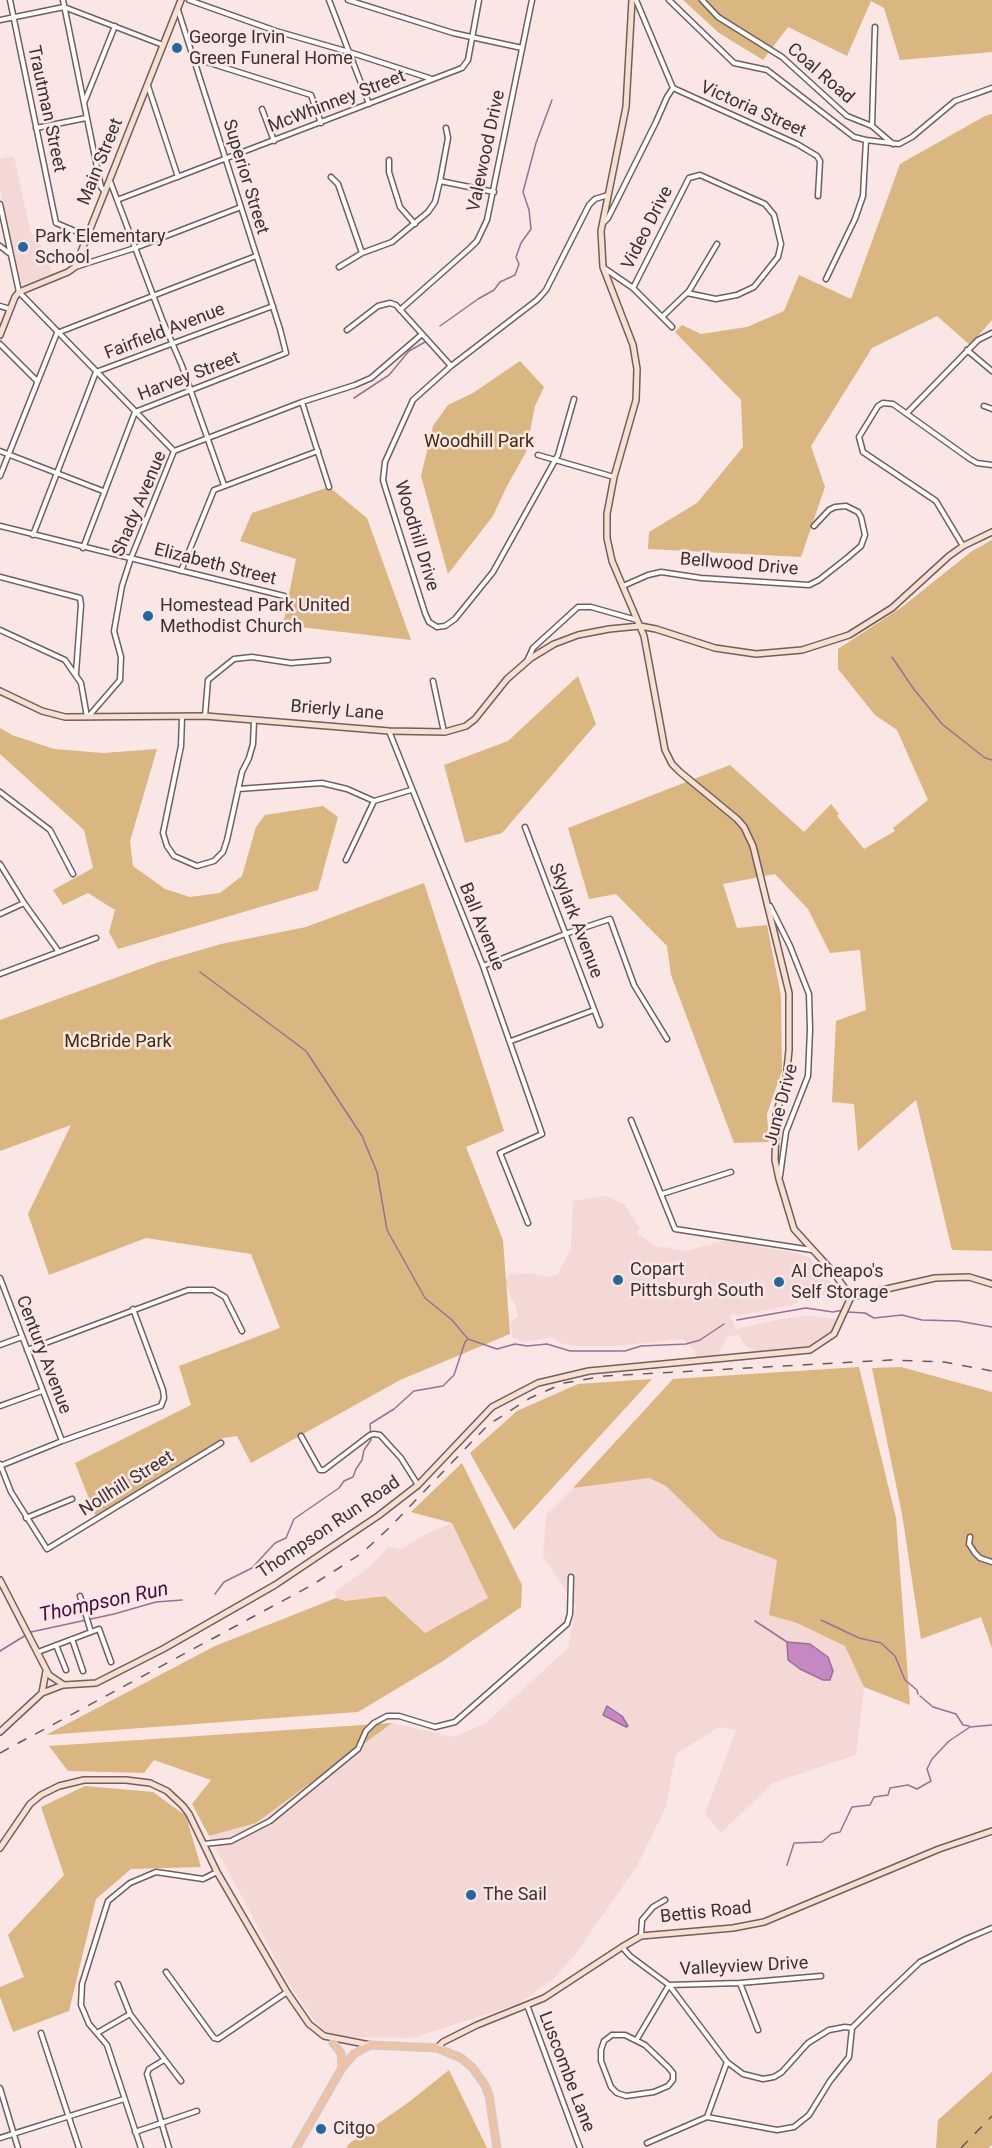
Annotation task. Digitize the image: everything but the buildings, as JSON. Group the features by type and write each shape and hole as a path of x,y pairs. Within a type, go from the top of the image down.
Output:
{"main road":[{"path":"333,2043 341,2053 342,2068"},
{"path":"296,2148 342,2068 354,2054 370,2045 436,2048 461,2058 479,2076 489,2095 497,2148"}],"street":[{"name":"Trautman Street","path":"10,0 56,223 88,237"},
{"path":"63,0 83,105 101,187 105,192"},
{"name":"Main Street","path":"75,267 181,0"},
{"path":"189,0 276,31 432,79"},
{"path":"329,0 369,104"},
{"path":"348,0 471,38 522,48"},
{"path":"471,38 479,0"},
{"name":"Valewood Drive","path":"400,310 477,241 487,220 532,0"},
{"path":"603,223 608,218 673,88 634,0"},
{"path":"634,0 626,107 601,231 603,267 625,319 637,369 634,412 614,477 607,514 607,538 612,561 645,641 665,750 672,764 680,772 744,827 753,846 789,993 789,1050 786,1079 776,1115 775,1160 779,1179 794,1229 834,1274 851,1298 935,1278 969,1277 992,1284"},
{"path":"669,0 734,63 766,70 854,137 899,144 956,101 992,88"},
{"name":"Coal Road","path":"702,0 718,17 782,57 847,116 872,126 893,144"},
{"path":"0,20 64,7 163,45"},
{"name":"Superior Street","path":"178,9 286,353"},
{"path":"83,105 115,26"},
{"path":"872,126 875,27"},
{"name":"McWhinney Street","path":"117,200 462,68 468,60 471,38"},
{"path":"194,58 310,95 321,123"},
{"path":"148,85 178,177"},
{"name":"Victoria Street","path":"673,88 797,144 817,156 820,161 818,196"},
{"path":"262,109 274,141"},
{"path":"36,128 86,118"},
{"path":"339,267 362,254 392,242 415,224 435,202 448,138 446,128"},
{"path":"826,279 855,219 863,196 867,140"},
{"path":"389,160 389,171 400,207 415,224"},
{"name":"Video Drive","path":"633,288 689,178 696,174 765,204 774,215 781,244 778,257 754,286 736,295 716,299 687,293"},
{"path":"331,177 338,184 362,254"},
{"path":"110,180 191,390 224,485"},
{"path":"440,181 494,192"},
{"name":"Woodhill Drive","path":"574,399 556,460 493,572 450,623 437,627 429,622 383,480 384,470 408,407 451,366 542,295 589,205 595,199 608,195"},
{"path":"0,204 19,292 174,451"},
{"path":"0,335 19,292 75,267 135,248 241,207"},
{"path":"662,316 687,293 717,244"},
{"path":"0,246 10,254"},
{"path":"0,476 57,333 256,256"},
{"path":"603,267 633,288 672,327"},
{"path":"347,330 384,303 396,305 451,366"},
{"path":"0,306 10,309"},
{"name":"Fairfield Avenue","path":"33,535 96,372 273,306"},
{"path":"907,413 978,340 992,333"},
{"name":"Shady Avenue","path":"87,718 120,681 121,657 114,631 122,586 174,451 371,378 421,334"},
{"path":"0,344 37,381"},
{"path":"968,350 992,371"},
{"name":"Harvey Street","path":"83,548 135,412 286,353"},
{"path":"302,402 329,487"},
{"path":"963,546 936,501 863,452 859,437 872,412 878,406 883,403 893,404 976,463 992,465"},
{"path":"984,406 992,409"},
{"path":"0,451 103,491"},
{"path":"181,571 214,490 318,451"},
{"path":"538,455 614,477"},
{"name":"Bellwood Drive","path":"623,586 661,572 701,578 808,585 819,580 861,546 865,535 865,528 858,512 846,506 829,510 814,526"},
{"name":"Elizabeth Street","path":"0,526 284,597"},
{"name":"Brierly Lane","path":"0,691 53,715 87,718 255,719 389,731 445,732 466,726 475,719 507,678 526,662 554,644 578,635 639,623 725,651 756,654 802,650 849,635 891,608 949,556 963,546 992,532"},
{"path":"0,577 80,598 76,674"},
{"path":"526,662 533,648 578,607 591,607 639,623"},
{"path":"0,630 65,660 81,683 87,718"},
{"path":"205,717 208,680 234,659 252,657 291,663 328,660"},
{"path":"433,681 445,732"},
{"path":"182,717 181,746 164,833 167,846 174,856 197,866 214,861 223,852 242,772 253,744 255,719"},
{"name":"Ball Avenue","path":"389,731 483,966 542,1134 500,1153 528,1223"},
{"path":"238,789 322,783 347,789 374,801 411,790"},
{"path":"0,792 50,830 73,874"},
{"path":"346,860 374,801"},
{"name":"Skylark Avenue","path":"525,827 600,1025"},
{"path":"0,864 59,952"},
{"name":"June Drive","path":"768,902 790,946 809,994 808,1076 786,1132 779,1179"},
{"path":"0,914 24,903"},
{"path":"483,966 610,919 634,985 667,1039"},
{"path":"0,974 96,938"},
{"path":"511,1041 594,1010"},
{"path":"632,1120 675,1228 812,1250"},
{"path":"662,1194 731,1172"},
{"name":"Century Avenue","path":"0,1278 62,1441"},
{"path":"27,1350 188,1290 213,1290 225,1298 242,1331"},
{"name":"Thompson Run Road","path":"0,1732 42,1693 64,1685 86,1685 105,1679 219,1618 302,1567 378,1516 418,1485 492,1407 537,1383 589,1371 810,1350 834,1334 851,1298"},
{"path":"72,1499 26,1518 11,1492 0,1465 161,1406 163,1390 133,1309"},
{"path":"0,1345 22,1337"},
{"path":"0,1406 42,1391"},
{"path":"301,1436 320,1470 324,1470 372,1435 380,1435 400,1458 418,1485"},
{"name":"Nollhill Street","path":"26,1518 47,1549 221,1443"},
{"path":"970,1537 969,1544 975,1553 980,1558 992,1562"},
{"path":"203,1845 231,1841 270,1821 358,1749 366,1731 384,1717 399,1716 435,1727 455,1722 567,1624 570,1614 572,1577"},
{"path":"0,1580 46,1669 52,1678 64,1685"},
{"path":"80,1596 91,1632"},
{"path":"38,1652 99,1629 111,1662"},
{"path":"72,1639 83,1671"},
{"path":"56,1645 66,1670"},
{"path":"42,1693 46,1669"},
{"path":"0,1848 35,1799 59,1785 84,1780 140,1781 167,1791 183,1806 217,1872 287,1992 316,2034 333,2043 370,2045"},
{"name":"Bettis Road","path":"436,2048 443,2042 477,2025 556,1991 641,1936 733,1928 764,1922 939,1849 992,1831"},
{"path":"141,2148 107,2045 88,2024 81,2005 82,1984 108,1901 130,1883 156,1872 203,1878 217,1872"},
{"path":"641,1936 642,1920 653,1907 665,1900"},
{"path":"647,2143 707,2117 777,2130 794,2127 809,2115 830,2081 849,2057 852,2028 920,1962 992,1928"},
{"path":"622,1947 630,1956 669,1985 727,2062 743,2074 763,2079 774,2077 783,2072 808,2043 829,2030 852,2028"},
{"path":"166,1972 213,2038 218,2039 287,1992"},
{"name":"Valleyview Drive","path":"669,1985 740,1983 821,1976"},
{"path":"740,1983 758,2030"},
{"path":"118,1984 130,2014 181,2081"},
{"path":"638,2039 669,1985"},
{"name":"Luscombe Lane","path":"527,2005 580,2148"},
{"path":"97,2033 130,2014"},
{"path":"309,2024 324,2036 353,2043"},
{"path":"41,2033 79,2148"},
{"path":"612,2035 625,2035 638,2039 668,2067 673,2073 673,2080 668,2086 654,2092 626,2096 617,2093 611,2087 601,2061 601,2050 604,2041 612,2035"},
{"path":"164,2060 149,2069 147,2074 169,2148"},
{"path":"707,2117 727,2062"},
{"path":"0,2088 18,2148"},
{"path":"0,2138 124,2099"},
{"path":"135,2132 197,2111"}],"shaded area":[{"path":"14,156 31,234 37,234 42,251 46,250 53,274 21,285 0,189 0,159"},
{"name":"Copart Pittsburgh South","path":"606,1196 625,1205 640,1229 637,1233 660,1249 661,1246 685,1251 727,1240 810,1258 841,1294 806,1297 793,1305 736,1316 735,1314 730,1315 736,1329 807,1316 838,1319 832,1330 820,1342 804,1349 758,1354 745,1345 738,1334 727,1337 717,1357 696,1358 695,1351 682,1339 615,1346 576,1346 560,1343 551,1337 525,1342 513,1338 510,1322 518,1317 514,1301 512,1301 505,1282 509,1274 531,1273 547,1277 557,1275 571,1249 573,1201"},
{"path":"649,1478 666,1486 719,1538 777,1560 769,1615 797,1623 846,1646 864,1687 856,1755 773,1783 721,1833 705,1814 736,1730 719,1727 676,1754 665,1809 637,1866 574,1956 552,1980 518,2004 412,2038 347,2037 328,2033 319,2027 289,1984 209,1836 256,1823 392,1723 454,1737 486,1723 568,1648 576,1606 543,1556 546,1515 573,1488"},
{"path":"452,1523 488,1598 425,1633 385,1596 345,1601 336,1598 335,1591 367,1569 389,1547 401,1549 428,1533"},
{"path":"787,1642 810,1644 828,1657 833,1671 830,1680 823,1680 800,1669 788,1660"},
{"path":"607,1706 622,1716 628,1726 603,1715"}],"green space":[{"path":"683,0 992,0 992,52 900,60 884,8 871,1 847,56 788,27 763,60 719,33"},
{"path":"992,114 992,320 970,345 937,316 872,348 811,446 825,487 801,557 648,549 649,532 697,503 743,447 741,400 675,332 682,325 701,334 747,327 784,311 799,275 851,299 900,164"},
{"name":"Woodhill Park","path":"520,361 544,387 535,406 526,452 493,516 448,574 421,476 433,426 448,405 473,393"},
{"path":"329,487 367,518 411,640 283,625 296,559 240,541 252,513"},
{"path":"992,540 992,1251 952,1250 916,1100 858,1151 854,1104 832,1102 836,1021 866,1010 860,950 830,953 808,909 775,874 723,884 737,928 767,925 781,996 782,1071 767,1114 769,1142 734,1143 671,975 667,946 616,894 589,899 568,828 730,765 804,832 831,804 839,814 837,816 864,849 895,831 893,828 928,800 897,730 875,715 838,669 838,649 902,607 972,551"},
{"path":"578,676 596,724 502,833 465,843 444,765 508,741"},
{"path":"0,728 12,735 54,749 103,753 157,749 130,841 133,866 165,889 190,897 220,893 242,876 256,827 265,815 323,806 338,817 318,890 118,949 109,932 115,910 88,893 63,905 53,890 93,868 84,830 0,754"},
{"name":"McBride Park","path":"424,883 504,1131 466,1147 503,1240 510,1334 400,1380 251,1463 237,1436 223,1438 97,1519 75,1463 191,1405 179,1366 280,1328 251,1254 146,1238 49,1275 28,1214 71,1125 0,1151 0,1020 159,962 221,944 306,927"},
{"path":"859,1367 896,1518 910,1705 864,1687 845,1646 797,1623 769,1615 777,1560 719,1538 666,1486 649,1478 573,1488 673,1379"},
{"path":"901,1367 992,1392 992,1648 981,1617 921,1639 902,1514 872,1368"},
{"path":"652,1379 514,1530 470,1453 517,1411 578,1384"},
{"path":"462,1463 522,1585 521,1607 443,1661 358,1712 46,1735 215,1646 336,1598 345,1601 385,1596 425,1633 488,1598 452,1523 411,1512"},
{"path":"392,1723 256,1823 209,1836 192,1804 211,1780 154,1760 144,1773 68,1771 49,1746"},
{"path":"85,1786 153,1792 186,1816 201,1867 131,1869 96,1899 69,2011 13,2032 0,1997 0,1987 24,1977 8,1935 64,1875 41,1807"},
{"path":"449,2070 487,2148 346,2148 350,2143 409,2102"},
{"path":"992,2072 992,2145 988,2148 936,2148 938,2120"}],"waterway":[{"path":"440,326 494,290 500,282 515,275 519,264 516,257 521,243 531,229 529,210 523,192 536,143 552,100"},
{"path":"354,398 389,375 409,351 425,342"},
{"path":"892,657 942,724 985,758 992,760"},
{"path":"200,972 306,1051 362,1136 377,1172 387,1230 425,1298 452,1320 468,1339"},
{"name":"Thompson Run","path":"737,1320 806,1308 833,1312 843,1310"},
{"name":"Thompson Run","path":"848,1312 865,1313 874,1318 902,1315 922,1320 958,1321 992,1327"},
{"name":"Thompson Run","path":"215,1594 224,1582 252,1568 275,1543 286,1538 294,1519 339,1488 344,1481 353,1477 362,1460 364,1450 371,1440 370,1424 394,1409 414,1391 443,1386 454,1375 468,1339 497,1349 515,1344 527,1346 547,1344 570,1351 625,1351 641,1346 686,1344 700,1340 724,1324"},
{"name":"Thompson Run","path":"31,1632 114,1614 156,1602 182,1600"},
{"path":"821,1620 859,1638 881,1643 895,1656 905,1680 917,1690 918,1694"},
{"path":"755,1621 787,1642"},
{"name":"Thompson Run","path":"0,1651 26,1635"},
{"path":"920,1696 933,1707 956,1714 963,1725 969,1726"},
{"path":"787,1865 794,1843 822,1842 831,1834 840,1832 852,1807 870,1805 874,1797 888,1795 890,1788 908,1785 917,1789 931,1781 927,1769 932,1759 949,1741 970,1727 992,1725"}],"railway":[{"path":"0,1753 312,1585 362,1553 488,1425 530,1398 564,1383 605,1376 890,1360 944,1362 992,1371"},
{"path":"961,2148 992,2116"}],"place":[{"name":"George Irvin Green Funeral Home","path":"177,48"},
{"name":"Park Elementary School","path":"23,247"},
{"name":"Homestead Park United Methodist Church","path":"148,616"},
{"name":"Copart Pittsburgh South","path":"618,1280"},
{"name":"Al Cheapo's Self Storage","path":"779,1282"},
{"name":"The Sail","path":"471,1895"},
{"name":"Citgo","path":"321,2129"}]}
